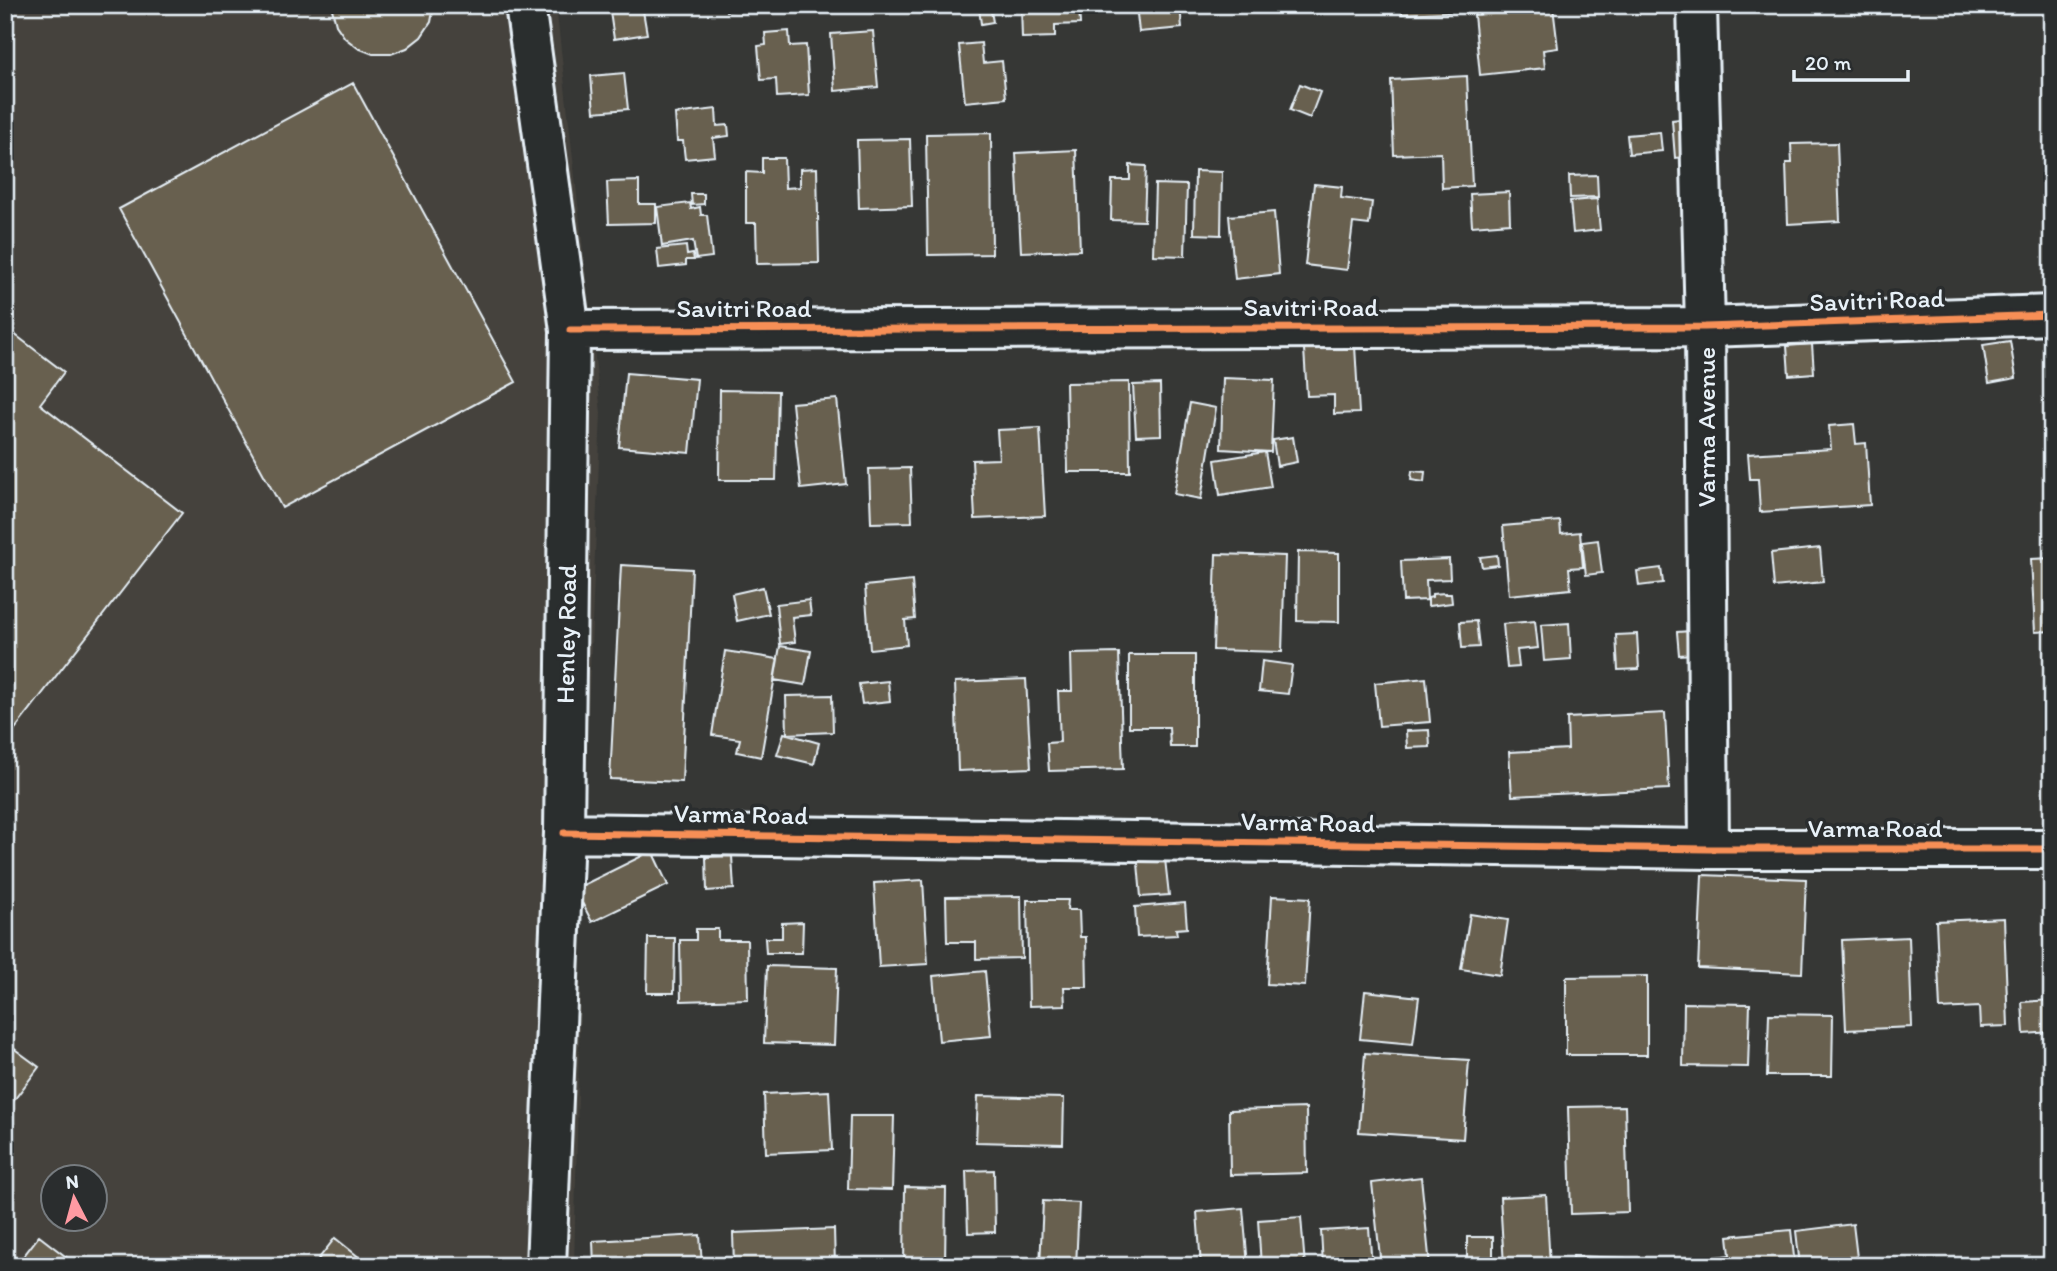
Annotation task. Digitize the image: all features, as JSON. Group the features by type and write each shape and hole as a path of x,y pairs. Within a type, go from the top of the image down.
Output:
{"street":[{"name":"Henley Road","path":"525,5 570,330 564,833 546,1266"},
{"name":"Varma Avenue","path":"1697,5 1705,327 1709,849"},
{"name":"Savitri Road","path":"570,330 1705,327 2052,316"},
{"name":"Varma Road","path":"564,833 1709,849 2052,849"}],"shaded area":[{"path":"5,5 556,5 601,413 585,785 574,1266 5,1266"}],"building":[{"path":"331,5 434,6 431,22 421,37 407,48 391,54 373,54 358,48 345,38 336,25"},
{"path":"609,5 642,5 647,34 614,39"},
{"path":"725,5 785,5 726,11"},
{"path":"934,5 990,5 993,22 981,24 979,8 935,13"},
{"path":"1021,5 1079,5 1080,24 1055,25 1055,37 1022,38"},
{"path":"1136,5 1180,5 1182,28 1139,32"},
{"path":"1193,5 1278,5 1278,8 1193,11"},
{"path":"1402,5 1469,5 1469,11 1402,14"},
{"path":"2052,6 2052,45 2050,45 2048,7"},
{"path":"1553,7 1558,48 1543,50 1545,68 1480,75 1474,15"},
{"path":"789,31 790,46 806,45 809,95 777,97 776,79 761,80 758,46 766,45 765,33"},
{"path":"873,31 878,87 835,91 831,34"},
{"path":"981,43 983,63 1002,61 1006,98 965,102 959,45"},
{"path":"624,73 628,109 594,112 591,76"},
{"path":"1467,76 1472,186 1442,188 1441,153 1394,155 1391,80"},
{"path":"353,83 516,382 282,508 119,209"},
{"path":"1300,84 1320,92 1310,118 1290,110"},
{"path":"716,109 717,126 728,125 729,136 713,138 715,156 685,159 683,141 677,141 675,114"},
{"path":"1689,118 1693,156 1675,158 1672,120"},
{"path":"1660,132 1662,151 1629,154 1627,135"},
{"path":"991,133 992,254 928,255 926,134"},
{"path":"910,139 912,206 859,208 857,140"},
{"path":"1837,143 1840,221 1788,224 1786,163 1792,163 1791,144"},
{"path":"1076,150 1080,250 1021,252 1016,153"},
{"path":"762,158 784,158 785,188 800,187 800,169 817,168 819,263 757,264 756,223 746,223 746,172 762,173"},
{"path":"1130,165 1146,166 1144,221 1111,220 1112,180 1130,180"},
{"path":"1195,171 1222,172 1221,235 1194,234"},
{"path":"1597,175 1598,197 1570,198 1569,176"},
{"path":"639,181 639,204 656,204 656,223 609,224 607,182"},
{"path":"1155,184 1187,185 1185,256 1153,255"},
{"path":"1314,184 1342,187 1341,198 1372,202 1369,225 1353,223 1347,270 1305,265"},
{"path":"1509,192 1510,223 1472,226 1470,194"},
{"path":"691,194 704,194 704,204 692,205"},
{"path":"1597,199 1600,230 1573,233 1570,201"},
{"path":"690,203 691,209 700,207 701,215 707,215 712,257 696,259 693,241 662,246 657,207"},
{"path":"1274,212 1279,274 1235,279 1229,216"},
{"path":"686,246 687,255 693,254 694,260 686,260 686,265 659,268 657,249"},
{"path":"5,327 64,372 40,404 182,513 5,742"},
{"path":"2010,341 2016,378 1989,383 1983,345"},
{"path":"1812,344 1814,373 1789,375 1787,346"},
{"path":"1355,346 1359,413 1334,414 1334,395 1307,396 1304,349"},
{"path":"626,373 697,379 690,453 619,447"},
{"path":"1223,378 1274,380 1271,452 1221,449"},
{"path":"1129,382 1130,472 1068,472 1066,383"},
{"path":"1160,384 1161,435 1136,436 1133,385"},
{"path":"720,390 778,391 776,480 719,480"},
{"path":"837,399 846,484 801,489 792,403"},
{"path":"1190,403 1216,408 1201,499 1174,494"},
{"path":"1854,424 1856,444 1866,443 1870,505 1760,512 1758,479 1750,479 1748,454 1831,449 1829,426"},
{"path":"1040,428 1045,516 975,519 972,460 999,459 997,430"},
{"path":"1293,437 1297,462 1277,466 1273,440"},
{"path":"1265,452 1271,487 1220,495 1215,460"},
{"path":"910,468 912,522 871,523 869,469"},
{"path":"1412,471 1425,472 1424,482 1411,480"},
{"path":"1560,521 1561,534 1580,532 1583,567 1569,568 1571,589 1509,595 1503,526"},
{"path":"1598,540 1602,573 1586,575 1582,542"},
{"path":"1820,548 1823,582 1774,587 1771,553"},
{"path":"1298,552 1339,553 1339,622 1297,621"},
{"path":"1216,554 1285,556 1282,652 1213,650"},
{"path":"1497,555 1498,565 1482,567 1480,557"},
{"path":"2052,558 2052,631 2035,632 2031,559"},
{"path":"1449,559 1450,579 1426,580 1427,600 1403,601 1401,561"},
{"path":"621,565 692,569 682,782 610,779"},
{"path":"1661,568 1663,583 1639,586 1637,571"},
{"path":"912,581 915,619 905,620 907,645 870,649 865,586"},
{"path":"763,587 769,614 737,621 732,594"},
{"path":"1432,594 1451,594 1452,603 1428,606 1428,598 1432,597"},
{"path":"809,600 811,615 792,617 795,642 780,644 776,604"},
{"path":"1476,621 1479,647 1462,648 1460,622"},
{"path":"1535,621 1538,648 1517,650 1519,667 1507,668 1503,624"},
{"path":"1569,623 1571,659 1544,661 1541,625"},
{"path":"1691,631 1692,654 1679,655 1677,632"},
{"path":"1637,634 1639,669 1618,670 1616,635"},
{"path":"780,646 811,651 805,685 774,680"},
{"path":"725,651 778,659 761,757 737,752 740,739 712,735"},
{"path":"1119,653 1123,769 1049,771 1047,743 1060,742 1058,691 1072,691 1071,654"},
{"path":"1129,655 1195,655 1195,747 1170,747 1169,727 1129,727"},
{"path":"1262,661 1292,665 1288,694 1259,691"},
{"path":"1426,678 1430,722 1379,726 1375,683"},
{"path":"1026,679 1031,768 958,771 955,682"},
{"path":"888,681 890,701 862,704 859,684"},
{"path":"832,695 833,732 787,734 786,696"},
{"path":"1665,713 1669,789 1512,796 1509,752 1568,749 1567,718"},
{"path":"1429,730 1430,747 1407,748 1406,731"},
{"path":"784,733 819,743 814,764 777,755"},
{"path":"1164,850 1169,895 1141,897 1137,852"},
{"path":"652,851 668,885 592,922 575,889"},
{"path":"732,856 734,889 707,891 706,857"},
{"path":"1702,875 1806,879 1802,973 1698,968"},
{"path":"923,880 928,964 879,967 874,883"},
{"path":"1021,896 1022,958 976,959 976,942 947,942 946,897"},
{"path":"1272,896 1310,898 1305,986 1267,984"},
{"path":"1027,900 1068,900 1067,910 1079,910 1080,937 1086,937 1087,987 1064,987 1065,1005 1029,1006"},
{"path":"1185,903 1187,928 1176,929 1177,935 1137,937 1135,907"},
{"path":"1470,914 1508,920 1500,975 1461,969"},
{"path":"2004,918 2008,1026 1980,1027 1979,1007 1940,1009 1936,921"},
{"path":"803,922 802,953 766,953 765,938 782,938 782,923"},
{"path":"696,929 718,929 718,940 747,940 748,999 681,1001 680,940 696,940"},
{"path":"1909,937 1912,1027 1846,1030 1842,940"},
{"path":"648,938 675,938 674,993 647,993"},
{"path":"767,966 837,968 834,1045 764,1043"},
{"path":"985,971 991,1036 939,1041 933,976"},
{"path":"1647,976 1647,1055 1566,1055 1566,977"},
{"path":"1365,991 1419,997 1413,1044 1360,1039"},
{"path":"2052,1000 2052,1032 2024,1034 2022,1002"},
{"path":"1684,1003 1750,1004 1748,1067 1683,1066"},
{"path":"1769,1014 1833,1015 1832,1076 1767,1076"},
{"path":"5,1042 39,1067 5,1112"},
{"path":"1365,1053 1469,1060 1463,1139 1359,1132"},
{"path":"829,1091 832,1150 766,1153 764,1094"},
{"path":"978,1096 1064,1098 1063,1144 976,1142"},
{"path":"1625,1106 1628,1212 1571,1214 1568,1107"},
{"path":"1306,1108 1307,1173 1230,1175 1229,1110"},
{"path":"850,1116 894,1116 892,1190 848,1189"},
{"path":"994,1170 995,1232 968,1233 966,1171"},
{"path":"1421,1177 1430,1266 1381,1266 1372,1183"},
{"path":"905,1187 946,1188 945,1266 904,1266"},
{"path":"1546,1195 1550,1266 1504,1266 1500,1197"},
{"path":"1043,1201 1079,1203 1076,1266 1040,1266"},
{"path":"1243,1208 1248,1266 1201,1266 1197,1212"},
{"path":"1301,1217 1305,1266 1261,1266 1258,1220"},
{"path":"1853,1224 1858,1266 1800,1266 1796,1231"},
{"path":"1369,1228 1372,1266 1323,1266 1321,1231"},
{"path":"834,1229 835,1266 734,1266 733,1233"},
{"path":"1791,1230 1795,1266 1715,1266 1714,1257 1730,1255 1728,1236"},
{"path":"700,1235 702,1266 594,1266 593,1241"},
{"path":"39,1236 78,1266 16,1266"},
{"path":"1467,1237 1493,1237 1493,1266 1467,1266"},
{"path":"335,1238 370,1266 313,1266"},
{"path":"1573,1256 1625,1258 1624,1266 1573,1266"}],"cycle path":[{"path":"570,330 1705,327 2052,315"},
{"path":"564,833 1709,849 2052,849"}]}
